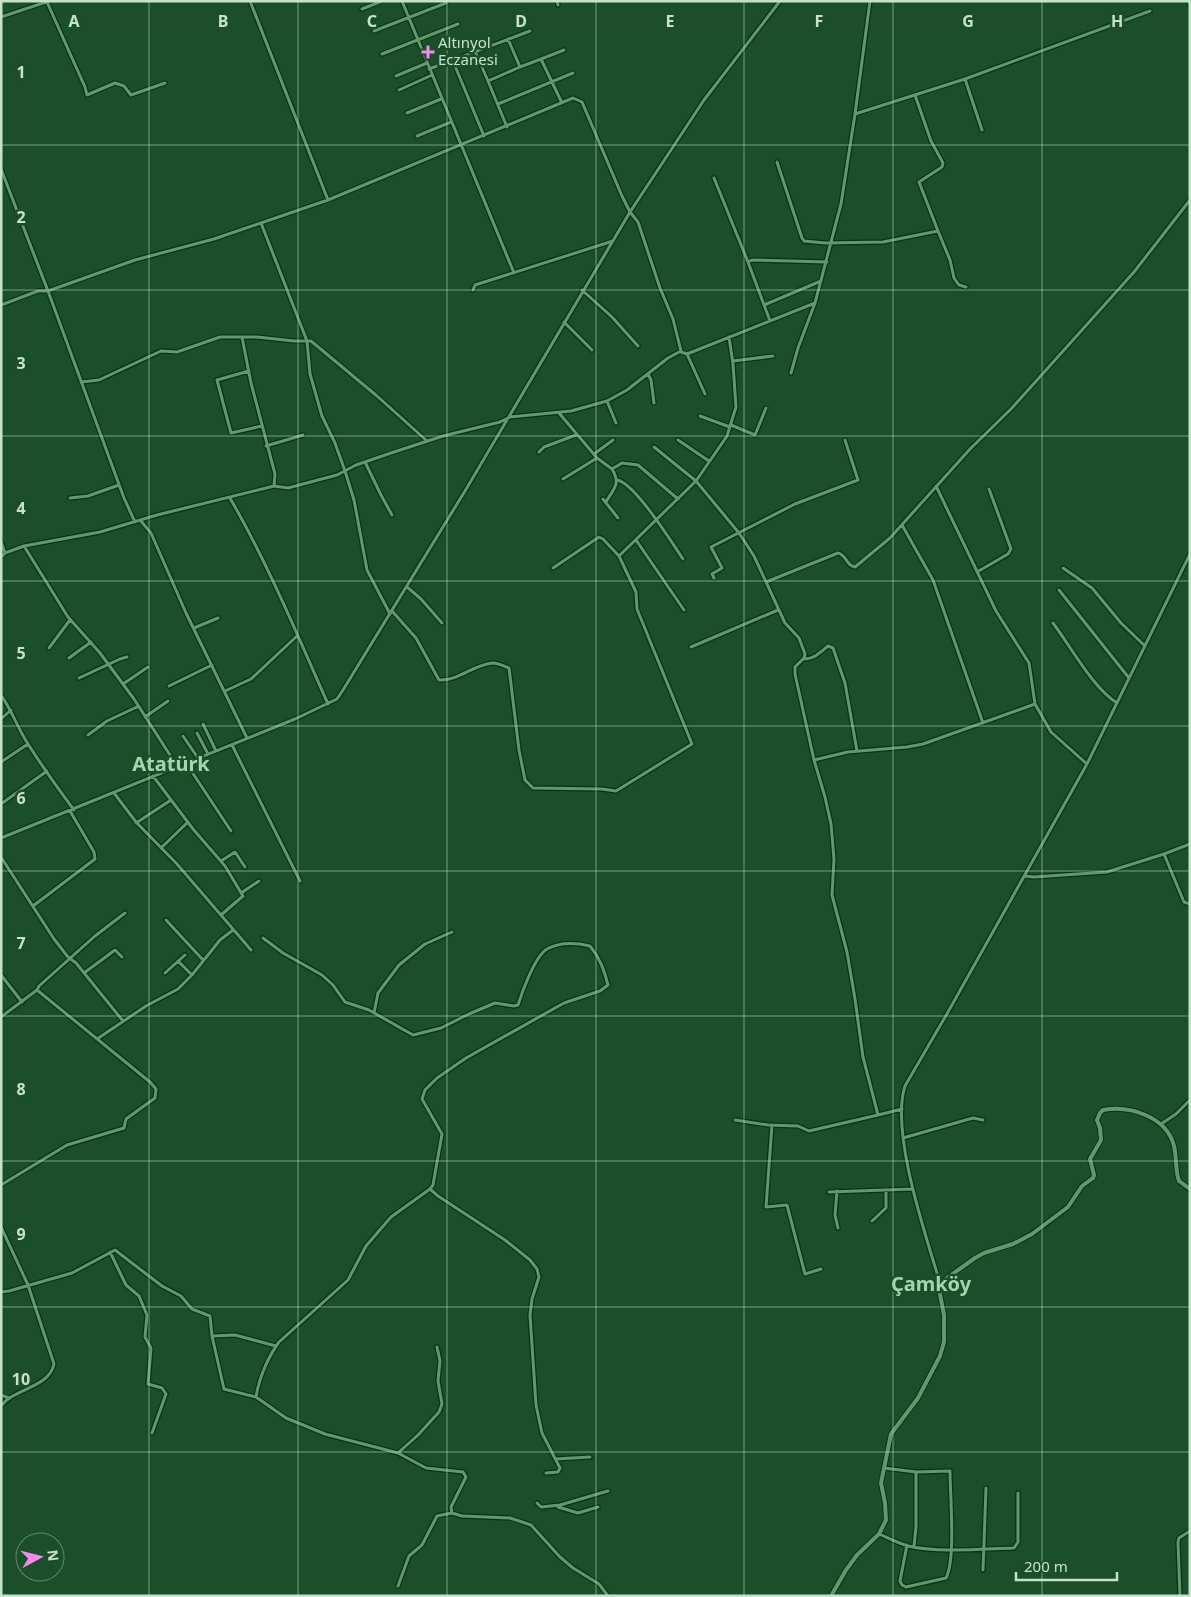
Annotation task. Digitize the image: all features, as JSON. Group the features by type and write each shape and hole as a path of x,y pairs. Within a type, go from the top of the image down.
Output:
{"street":[{"path":"250,1 328,200"},
{"path":"362,9 382,1"},
{"path":"402,1 460,146 514,273"},
{"path":"1,838 72,811 177,766 295,719 336,699 344,690 391,613 630,212 704,100 780,1"},
{"path":"791,373 822,281 841,204 870,1"},
{"path":"1,18 48,2 85,86 87,95 115,83 124,86 131,95 165,83"},
{"path":"374,31 446,3"},
{"path":"855,114 965,79 1150,11"},
{"path":"382,54 458,24"},
{"path":"429,70 530,31"},
{"path":"508,39 520,67"},
{"path":"488,81 564,50"},
{"path":"474,52 507,127"},
{"path":"541,59 562,103"},
{"path":"453,61 484,136"},
{"path":"396,76 427,63"},
{"path":"498,104 573,73"},
{"path":"399,90 432,75"},
{"path":"965,79 982,130"},
{"path":"915,95 931,141 943,163 942,167 919,182 950,260 954,278 959,285 966,287"},
{"path":"407,113 441,98"},
{"path":"1,305 38,291 48,291 135,260 214,239 328,200 573,98 582,102 618,188 630,212 638,222 660,288 673,319 681,352"},
{"path":"416,136 451,122"},
{"path":"777,162 802,238 806,241 832,243 884,242 938,231"},
{"path":"1,169 119,485 135,522"},
{"path":"714,178 770,321"},
{"path":"766,582 838,553 843,554 850,566 855,567 881,547 936,486 1011,409 1109,300 1190,200"},
{"path":"261,223 307,341 308,365 320,410 336,443 354,500 367,570 391,613 416,638 439,680 454,678 489,664 495,663 508,668 525,780 533,788 602,788 616,791 692,744 638,609 636,592 619,556 603,538 598,537 553,568"},
{"path":"473,290 475,285 613,241"},
{"path":"748,262 752,260 826,262"},
{"path":"764,305 822,281"},
{"path":"582,290 612,317 638,346"},
{"path":"1,557 24,546 100,532 274,486 288,488 337,475 366,462 516,416 522,417 571,411 608,401 627,390 668,358 681,352 687,354 815,303"},
{"path":"564,322 592,350"},
{"path":"81,382 99,380 161,351 176,352 220,337 311,341 427,442"},
{"path":"242,337 266,446 275,474 274,486"},
{"path":"619,556 696,480 727,436 736,407 733,361 728,337"},
{"path":"687,354 704,394"},
{"path":"733,361 773,356"},
{"path":"249,371 217,380 231,433 262,426"},
{"path":"648,374 651,380 654,403"},
{"path":"608,401 616,423"},
{"path":"700,416 755,435 766,408"},
{"path":"558,412 595,456 612,469 617,480 616,485 605,500 618,518"},
{"path":"266,446 303,435"},
{"path":"539,452 544,448 576,435"},
{"path":"563,479 614,440"},
{"path":"678,440 709,461"},
{"path":"714,578 712,574 722,568 712,547 795,504 858,480 845,440"},
{"path":"654,446 696,480 754,556 778,610 785,622 799,638 805,654 803,659 795,666 795,674 814,760 831,824 834,859 832,895 847,952 863,1058 878,1115"},
{"path":"366,462 392,515"},
{"path":"612,469 627,462 638,464 678,498"},
{"path":"617,480 627,484 657,519 683,559"},
{"path":"70,498 88,496 119,485"},
{"path":"936,486 996,611 1029,663 1035,704 1051,732 1087,764"},
{"path":"977,572 1008,554 1011,549 989,489"},
{"path":"230,498 252,537 328,704"},
{"path":"140,520 151,533 247,738"},
{"path":"902,524 933,580 983,723"},
{"path":"636,540 684,610"},
{"path":"1,542 5,554"},
{"path":"24,546 70,620 91,642 123,684 177,766"},
{"path":"831,1596 846,1570 857,1555 879,1534 886,1520 886,1503 881,1483 891,1434 918,1398 940,1356 944,1342 944,1315 940,1298 940,1283 913,1189 903,1138 901,1095 1087,764 1190,554"},
{"path":"1064,568 1092,588 1121,623 1145,646"},
{"path":"406,587 421,599 442,623"},
{"path":"1059,590 1130,678"},
{"path":"691,647 778,610"},
{"path":"194,628 218,618"},
{"path":"49,648 70,620"},
{"path":"1053,623 1087,672 1107,695 1117,703"},
{"path":"225,691 250,679 297,636"},
{"path":"69,658 91,642"},
{"path":"803,659 811,658 828,646 833,648 845,683 857,751"},
{"path":"80,678 127,657"},
{"path":"169,686 212,665"},
{"path":"123,684 148,667"},
{"path":"1,695 11,710 14,721 72,811 94,852 95,859 33,906"},
{"path":"145,716 168,701"},
{"path":"814,760 857,751 923,744 1035,704"},
{"path":"88,735 108,721 139,706"},
{"path":"1,719 11,710"},
{"path":"203,724 216,751"},
{"path":"197,733 208,754"},
{"path":"183,736 198,758"},
{"path":"1,762 28,744"},
{"path":"232,745 300,881"},
{"path":"186,763 231,830"},
{"path":"1,804 47,771"},
{"path":"153,776 221,861 243,896 220,915"},
{"path":"114,793 136,823 161,848 251,950"},
{"path":"136,823 172,800"},
{"path":"161,848 188,822"},
{"path":"1024,876 1107,872 1190,844"},
{"path":"221,861 235,852 245,867"},
{"path":"1164,854 1184,902 1190,904"},
{"path":"1,857 54,938 123,1022"},
{"path":"241,893 259,881"},
{"path":"1,1017 37,990 70,958 125,913"},
{"path":"166,920 203,960"},
{"path":"97,1039 146,1006 178,989 192,975 220,940 233,930"},
{"path":"374,1013 378,993 399,965 425,944 452,932"},
{"path":"256,1397 257,1388 272,1351 276,1346 348,1280 366,1246 391,1217 433,1185 442,1134 422,1099 425,1090 466,1058 564,1004 600,991 608,985 603,966 590,946 575,943 554,946 545,950 527,978 518,1005 495,1003 441,1028 413,1035 374,1013 345,1002 333,985 322,975 283,953 263,938"},
{"path":"84,973 115,950 122,957"},
{"path":"165,973 185,955"},
{"path":"178,961 192,975"},
{"path":"1,975 22,1002"},
{"path":"1,1185 67,1145 124,1128 126,1119 155,1098 156,1089 150,1082 37,990"},
{"path":"1161,1124 1176,1114 1190,1100"},
{"path":"736,1120 772,1125 798,1126 809,1131 902,1109"},
{"path":"940,1283 975,1258 1014,1244 1032,1234 1068,1207 1082,1186 1093,1178 1090,1159 1101,1140 1097,1120 1103,1110 1126,1110 1159,1121 1174,1143 1179,1181 1190,1189"},
{"path":"903,1138 973,1118 983,1120"},
{"path":"772,1125 766,1207 787,1205 805,1274 821,1268"},
{"path":"430,1189 520,1250 537,1269 539,1275 532,1299 530,1315 536,1405 542,1433 560,1468 560,1471 546,1473"},
{"path":"829,1192 913,1189"},
{"path":"872,1221 886,1208 886,1190"},
{"path":"837,1192 835,1215 838,1228"},
{"path":"1,1227 28,1284 54,1364 49,1375 9,1398 1,1406"},
{"path":"1,1292 72,1273 115,1250 162,1286 182,1296 192,1309 210,1316 212,1336 224,1389 256,1397 286,1418 325,1434 398,1453 426,1468 463,1472 466,1477 451,1507 452,1513"},
{"path":"110,1252 126,1286 139,1296 147,1315 144,1337 151,1348 148,1384 162,1388 166,1394 152,1433"},
{"path":"212,1336 235,1335 276,1346"},
{"path":"398,1453 440,1412 442,1404 438,1381 440,1361 437,1347"},
{"path":"1,1395 9,1398"},
{"path":"555,1459 590,1456"},
{"path":"884,1468 916,1472 950,1471 951,1550 949,1572 946,1578 906,1587 902,1585 900,1581 907,1545"},
{"path":"914,1546 916,1528 916,1472"},
{"path":"983,1570 986,1488"},
{"path":"537,1503 541,1507 556,1506 608,1491"},
{"path":"879,1534 907,1545 951,1550 1014,1548 1018,1542 1018,1493"},
{"path":"556,1506 578,1513 598,1508"},
{"path":"398,1586 409,1556 422,1545 437,1516 452,1513 462,1516 510,1518 531,1525 560,1557 573,1568 599,1584 608,1596"},
{"path":"1180,1596 1178,1542 1179,1538 1190,1531"}],"place":[{"name":"Altınyol Eczanesi","path":"428,52"}],"district":[{"name":"Atatürk","path":"171,764"},
{"name":"Çamköy","path":"931,1284"}]}
